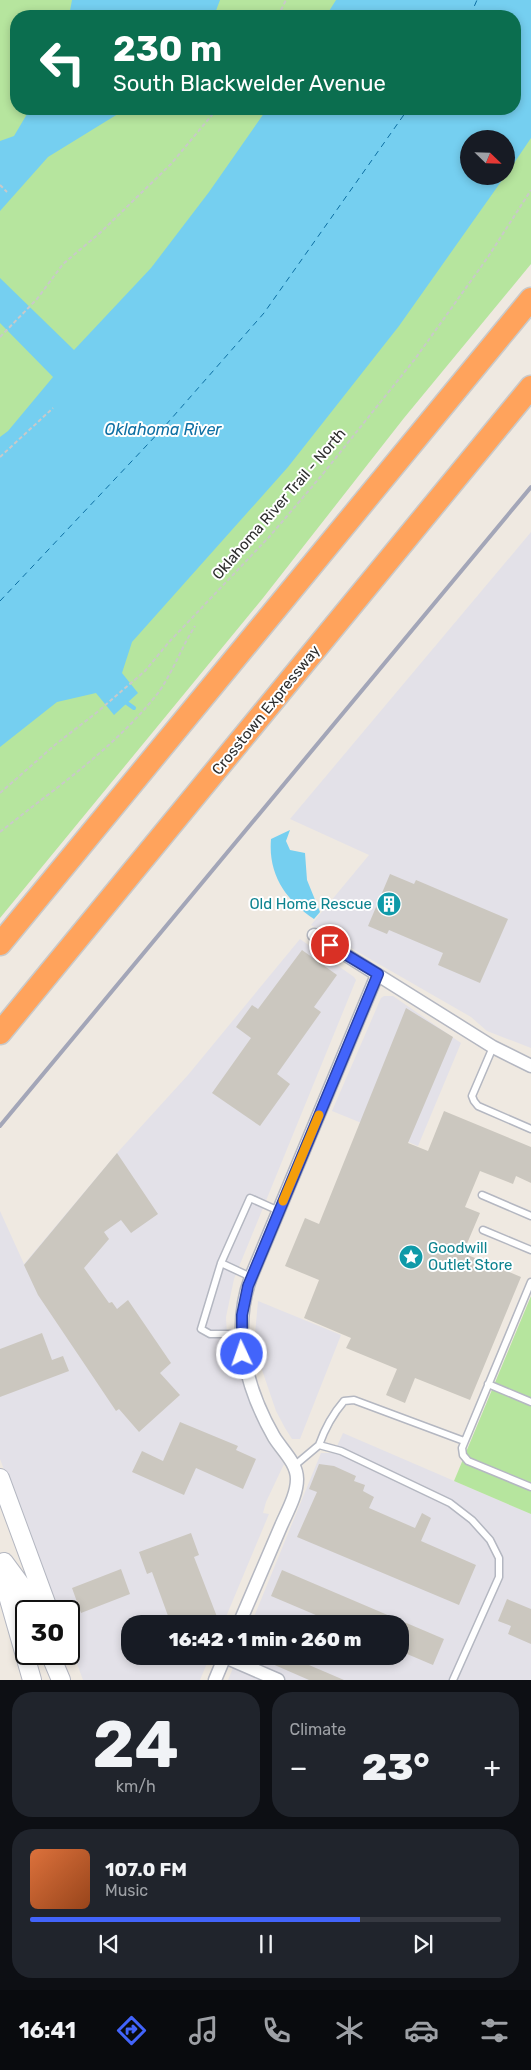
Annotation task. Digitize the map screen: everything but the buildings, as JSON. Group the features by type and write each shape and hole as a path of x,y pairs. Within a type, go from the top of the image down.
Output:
{"highway":[{"path":"0,944 531,299"},
{"name":"Crosstown Expressway","path":"0,1033 531,387"}],"main road":[{"path":"0,1478 45,1600"},
{"path":"2,1557 21,1585 27,1600"},
{"path":"2,1557 6,1590 15,1622"},
{"path":"0,1612 15,1639"},
{"path":"27,1665 32,1680"}],"street":[{"path":"314,935 493,1047 531,1066"},
{"path":"243,1615 294,1493 297,1480 294,1466 275,1438 264,1416 246,1368 242,1354 241,1334 243,1304 251,1277 378,974"},
{"path":"216,1680 222,1665"},
{"path":"243,1665 278,1680"}],"lane":[{"path":"493,1047 472,1096 474,1101 478,1106 531,1129"},
{"path":"482,1195 531,1216"},
{"path":"241,1334 210,1334 201,1329 221,1263 250,1198 279,1211"},
{"path":"483,1230 531,1250"},
{"path":"221,1263 251,1277"},
{"path":"531,1282 529,1291 462,1448 463,1455 468,1461 531,1487"},
{"path":"488,1384 531,1402"},
{"path":"294,1466 319,1445 327,1425 344,1401 354,1400 464,1441"},
{"path":"319,1445 341,1451 450,1503 472,1520 490,1540 499,1558 499,1577 454,1680"}],"path":[{"path":"0,337 36,299 63,264 106,228 171,164 212,115"},
{"path":"0,185 7,192"},
{"name":"Oklahoma River Trail - North","path":"0,793 145,671 168,642 270,536 357,433 438,327 531,190"},
{"path":"0,457 54,408"},
{"path":"0,832 118,739 168,678 195,626"}],"shaded area":[{"path":"531,532 531,1048 487,1031 471,1017 311,925 369,855 290,819"},
{"path":"300,939 356,980 234,1279 226,1317 228,1354 235,1350 240,1375 258,1422 267,1440 284,1464 266,1502 263,1513 269,1514 227,1615 121,1615 121,1665 206,1665 200,1680 83,1680 77,1665 80,1665 80,1600 53,1600 0,1459 0,1211 24,1264 117,1153 188,1075"},
{"path":"393,996 461,1043 418,1146 332,1111 381,998"},
{"path":"258,1301 341,1335 300,1439 292,1439 285,1428 276,1411 261,1367 255,1334"},
{"path":"343,1433 531,1514 531,1680 228,1680 234,1665 409,1665 409,1615 255,1615 321,1453 334,1453"}],"green space":[{"path":"0,0 531,0 531,264 404,418 263,598 0,918"},
{"path":"531,1296 531,1514 454,1481"}],"water":[{"path":"72,0 220,0 216,10 70,10"},
{"name":"Oklahoma River","path":"336,0 531,0 531,138 515,162 515,130 460,130 460,185 499,185 399,326 288,467 132,642 122,673 138,693 114,715 96,693 57,702 0,747 0,437 8,431 53,377 0,323 0,278 74,350 151,268 209,192 263,115 521,115 521,10 330,10"},
{"path":"26,115 116,115 48,157 0,211 0,141 14,136"},
{"path":"290,830 286,841 290,850 305,853 307,880 320,912 314,919 287,895 276,875 273,864 271,839"}],"waterway":[{"path":"124,701 134,708"}],"ferry route":[{"path":"473,10 477,0"},
{"path":"0,601 164,427 264,313 404,115"}],"railway":[{"path":"0,1126 531,487"}],"slow traffic":[{"path":"283,1201 319,1115"}],"place":[{"name":"Old Home Rescue","path":"389,904"},
{"name":"Goodwill Outlet Store","path":"411,1257"}],"route":[{"path":"242,1354 243,1304 251,1277 378,974 330,945"}]}
